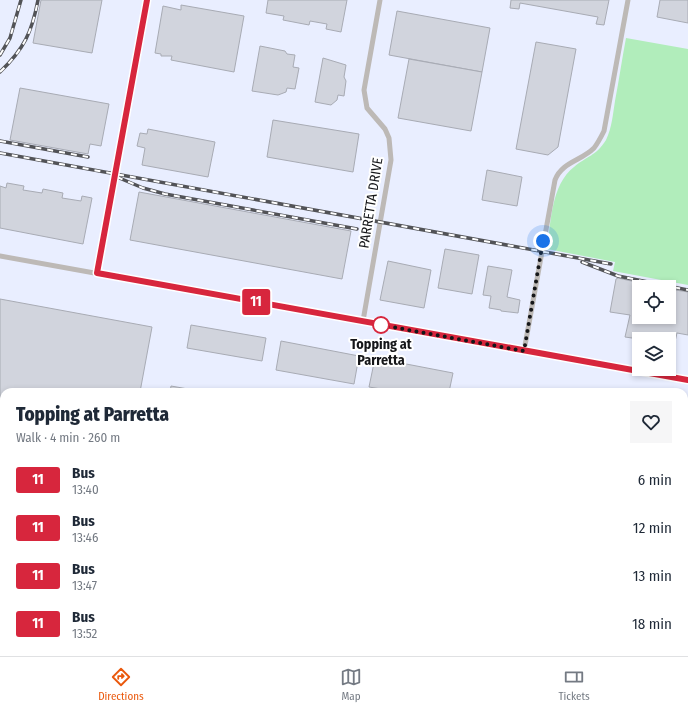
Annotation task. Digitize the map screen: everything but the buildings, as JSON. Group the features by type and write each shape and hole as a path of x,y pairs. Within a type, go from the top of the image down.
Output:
{"street":[{"path":"97,273 147,0"},
{"name":"PARRETTA DRIVE","path":"363,321 391,160 389,138 385,129 367,108 364,90 380,0"},
{"path":"524,351 555,180 557,174 565,165 593,149 599,142 604,131 628,0"},
{"path":"0,256 688,380"}],"shaded area":[{"path":"0,0 688,0 688,388 0,388"}],"green space":[{"path":"626,38 688,49 688,285 676,283 676,280 661,280 613,271 615,262 547,249 551,216 556,194 566,175 579,163 595,153 606,140 610,131"}],"railway":[{"path":"0,55 10,38 21,0"},
{"path":"0,72 15,56 26,39 33,22 38,0"},
{"path":"0,141 88,157"},
{"path":"0,153 611,264"},
{"path":"117,177 143,188 165,194 357,229"},
{"path":"582,262 618,276 688,290"}],"bus line":[{"name":"11","path":"147,0 97,273 688,380"}],"place":[{"name":"Topping at Parretta","path":"381,325"}],"route":[{"path":"381,325 524,351 543,241"}]}
